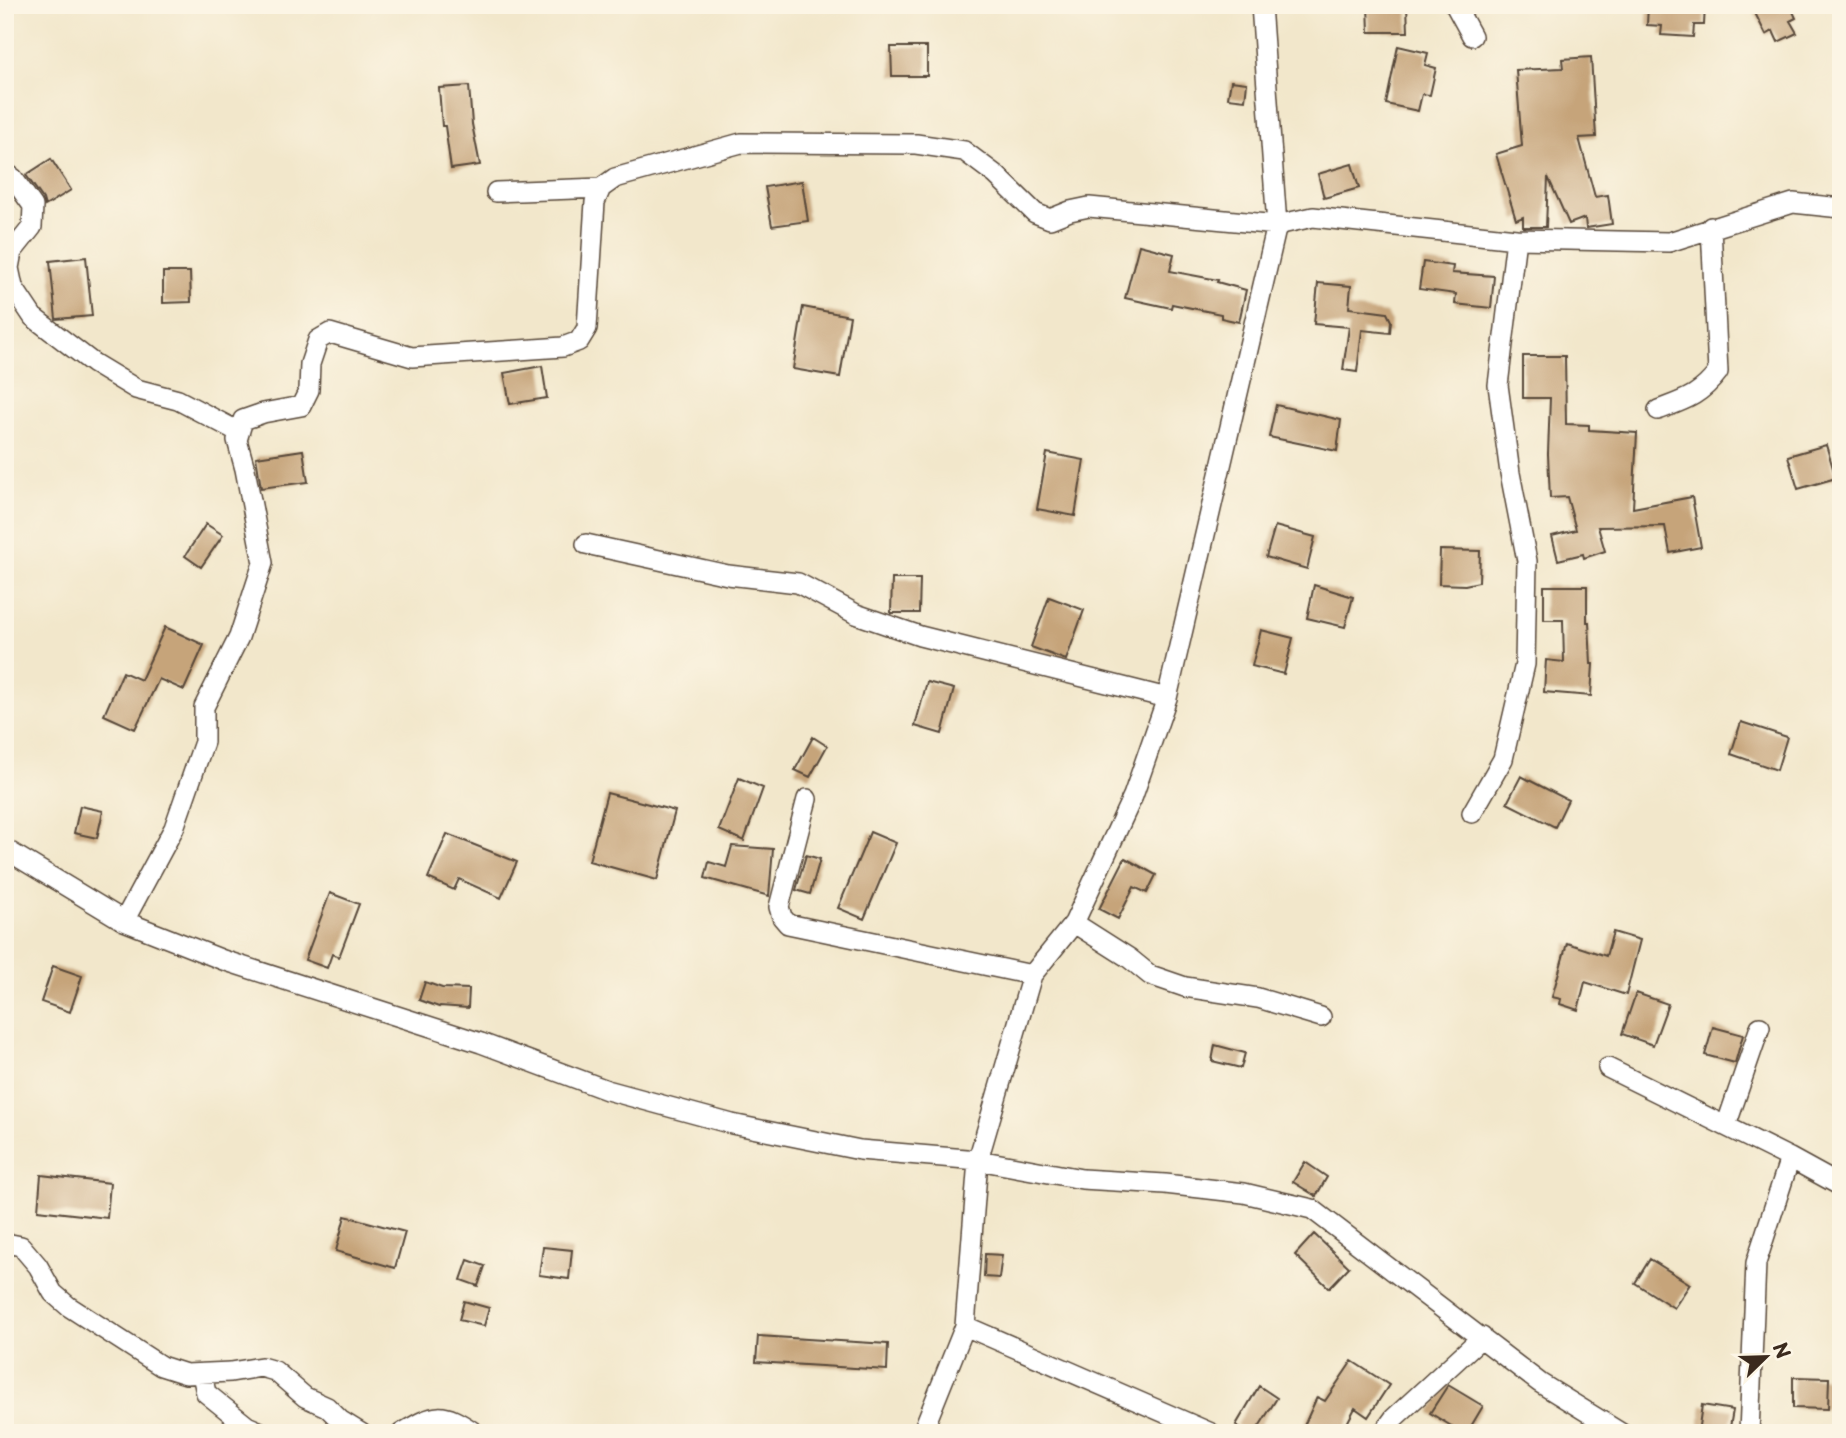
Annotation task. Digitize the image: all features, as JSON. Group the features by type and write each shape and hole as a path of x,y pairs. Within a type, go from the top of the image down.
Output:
{"street":[{"path":"1455,5 1472,36"},
{"path":"922,1433 965,1326 978,1160 1032,975 1074,923 1133,796 1167,698 1277,225 1265,8"},
{"path":"124,921 174,828 204,741 204,707 239,637 263,563 237,440 243,420 263,413 301,406 310,390 310,364 318,340 330,334 412,357 563,347 579,341 587,328 595,202 601,188 615,178 741,143 916,144 964,151 996,175 1035,213 1050,219 1089,207 1277,225 1313,217 1516,239 1669,242 1793,202 1841,208"},
{"path":"5,172 13,178 33,206 32,227 12,252 9,268 13,287 33,317 93,363 136,389 178,400 239,432"},
{"path":"496,191 601,188"},
{"path":"1658,410 1696,395 1707,387 1718,372 1711,227"},
{"path":"1472,813 1503,759 1525,664 1527,561 1510,473 1498,385 1516,239"},
{"path":"586,544 728,575 798,583 856,614 920,636 1167,698"},
{"path":"807,799 779,907 788,924 1032,975"},
{"path":"5,849 124,921 223,960 481,1043 607,1090 732,1124 860,1150 978,1160 1082,1180 1166,1184 1244,1193 1312,1209 1540,1382 1621,1433"},
{"path":"1074,923 1129,958 1150,975 1185,986 1258,998 1321,1017"},
{"path":"1726,1126 1759,1027"},
{"path":"1608,1068 1841,1186"},
{"path":"1749,1433 1756,1263 1790,1158"},
{"path":"5,1247 11,1244 21,1246 38,1266 53,1293 68,1307 161,1366 186,1374 261,1367 275,1371 305,1397 327,1407 340,1420 361,1433"},
{"path":"965,1326 1210,1433"},
{"path":"1383,1433 1394,1418 1482,1338"},
{"path":"202,1374 206,1393 247,1426 263,1433"},
{"path":"402,1433 431,1416 450,1418 475,1433"}],"building":[{"path":"1368,5 1407,5 1408,32 1369,32"},
{"path":"1648,5 1705,5 1704,25 1694,25 1693,37 1661,35 1662,26 1647,25"},
{"path":"1751,5 1790,5 1796,18 1790,21 1797,33 1778,42 1773,31 1766,35"},
{"path":"1398,46 1428,53 1425,65 1436,68 1430,95 1422,94 1418,111 1386,104"},
{"path":"891,47 927,47 927,76 892,76"},
{"path":"1591,57 1596,137 1579,138 1595,197 1608,195 1612,224 1586,228 1585,218 1569,224 1548,177 1546,227 1523,227 1523,217 1516,220 1496,154 1522,146 1516,70 1563,68 1562,59"},
{"path":"1231,81 1247,83 1245,100 1228,98"},
{"path":"469,86 472,124 480,165 451,169 445,126 442,126 439,88"},
{"path":"51,159 71,190 45,206 26,175"},
{"path":"1352,164 1359,188 1324,198 1318,174"},
{"path":"802,181 808,221 772,226 765,187"},
{"path":"1139,245 1174,254 1170,271 1218,280 1217,282 1246,290 1239,322 1221,318 1221,314 1172,304 1171,308 1125,298"},
{"path":"86,257 92,316 56,319 50,261"},
{"path":"1423,262 1453,266 1452,273 1494,276 1491,308 1455,304 1456,294 1419,289"},
{"path":"163,272 190,272 191,302 163,303"},
{"path":"1318,283 1351,286 1349,308 1387,313 1391,321 1390,333 1362,330 1357,372 1343,370 1349,327 1314,324"},
{"path":"803,307 850,316 840,377 793,369"},
{"path":"1523,356 1565,356 1566,424 1589,425 1589,430 1637,433 1633,508 1692,497 1701,547 1670,553 1665,526 1598,527 1605,551 1584,558 1583,554 1558,560 1552,536 1576,530 1567,497 1550,498 1550,398 1523,398"},
{"path":"542,366 547,398 510,404 504,373"},
{"path":"1276,405 1341,420 1337,451 1269,437"},
{"path":"1826,445 1836,478 1798,489 1788,456"},
{"path":"303,450 308,482 261,488 256,457"},
{"path":"1047,453 1084,460 1075,516 1037,509"},
{"path":"206,524 223,535 201,567 185,556"},
{"path":"1275,526 1315,537 1307,569 1266,557"},
{"path":"1440,550 1480,551 1479,582 1465,585 1439,584"},
{"path":"892,579 920,579 919,613 891,613"},
{"path":"1314,585 1353,597 1345,627 1307,618"},
{"path":"1544,586 1587,586 1587,622 1593,664 1591,696 1544,692 1546,660 1564,662 1563,620 1544,620"},
{"path":"1049,597 1084,610 1066,660 1031,647"},
{"path":"165,627 204,645 184,690 159,679 135,729 104,715 123,672 141,680"},
{"path":"1261,630 1293,638 1284,674 1252,666"},
{"path":"927,682 954,689 942,734 915,726"},
{"path":"1741,722 1787,737 1777,770 1731,754"},
{"path":"813,737 827,746 810,777 795,770"},
{"path":"1521,776 1568,800 1555,827 1507,803"},
{"path":"739,778 763,788 744,841 719,830"},
{"path":"607,793 675,811 657,880 589,861"},
{"path":"80,806 103,811 97,838 74,833"},
{"path":"870,832 896,843 864,919 838,908"},
{"path":"447,834 517,862 501,898 459,879 454,890 428,878"},
{"path":"732,846 773,849 769,896 705,878 709,862 726,867"},
{"path":"806,855 820,859 810,894 796,890"},
{"path":"1125,858 1156,875 1147,893 1134,887 1118,919 1099,909"},
{"path":"330,893 359,904 339,957 332,954 327,968 305,960"},
{"path":"1613,932 1640,940 1626,995 1585,982 1578,1010 1560,1004 1561,999 1552,997 1567,943 1606,956"},
{"path":"53,966 82,976 70,1012 41,1002"},
{"path":"425,982 442,988 469,989 468,1008 439,1007 419,1000"},
{"path":"1636,993 1668,1004 1653,1045 1622,1034"},
{"path":"1713,1027 1743,1035 1735,1063 1705,1055"},
{"path":"1215,1045 1245,1053 1241,1068 1212,1061"},
{"path":"1305,1162 1327,1177 1316,1196 1293,1182"},
{"path":"41,1175 110,1183 107,1218 38,1210"},
{"path":"345,1216 405,1232 395,1268 336,1251"},
{"path":"1314,1234 1349,1267 1329,1288 1295,1255"},
{"path":"543,1247 572,1250 569,1279 539,1275"},
{"path":"985,1254 1002,1255 999,1278 984,1277"},
{"path":"1650,1259 1690,1284 1674,1308 1635,1283"},
{"path":"468,1260 485,1266 478,1286 461,1280"},
{"path":"464,1301 489,1308 484,1326 459,1320"},
{"path":"758,1336 888,1344 887,1370 756,1362"},
{"path":"1352,1361 1389,1385 1368,1417 1355,1408 1342,1433 1314,1433 1303,1428 1317,1397 1325,1401"},
{"path":"1793,1377 1829,1378 1828,1409 1793,1408"},
{"path":"1448,1385 1483,1406 1467,1433 1430,1413"},
{"path":"1259,1386 1277,1398 1255,1433 1250,1433 1236,1425"},
{"path":"1702,1405 1733,1410 1729,1433 1698,1433"}]}
